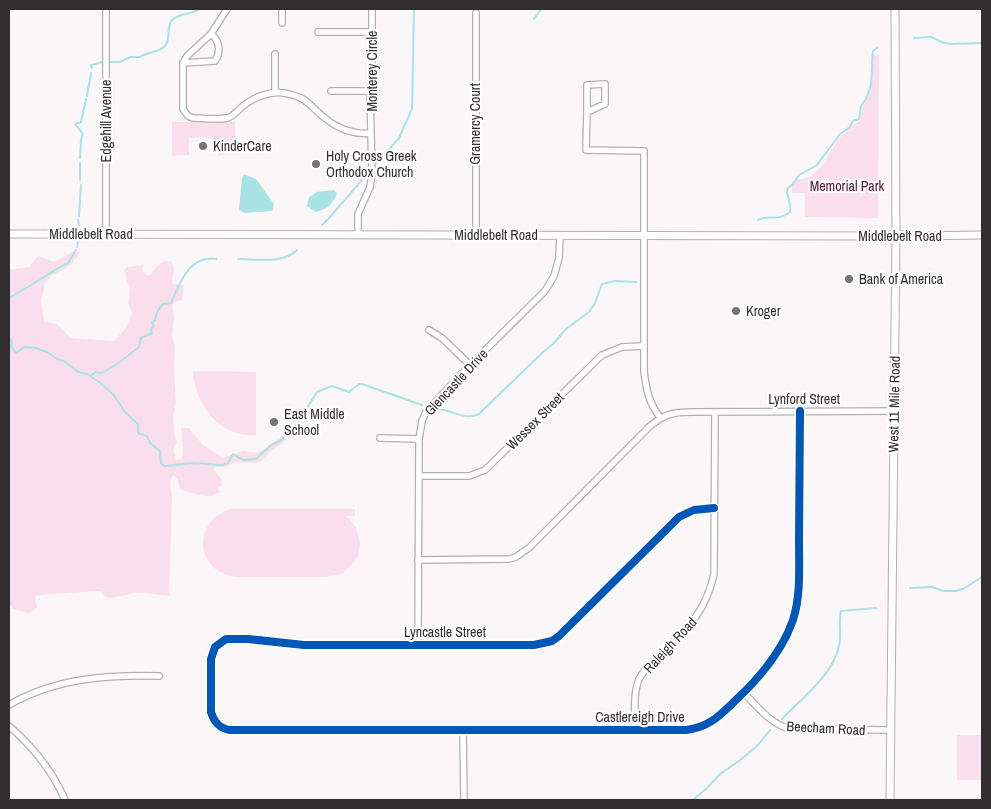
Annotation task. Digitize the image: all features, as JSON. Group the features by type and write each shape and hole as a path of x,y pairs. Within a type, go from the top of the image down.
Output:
{"street":[{"name":"Edgehill Avenue","path":"106,9 106,234"},
{"path":"228,9 211,34 187,56 183,63 184,109 188,116 192,118 228,118 256,97 275,92 296,95 310,103 325,118 340,127 361,134 371,133"},
{"path":"282,9 282,23"},
{"name":"Monterey Circle","path":"358,235 358,214 370,187 372,175 370,91 372,9"},
{"name":"West 11 Mile Road","path":"890,800 896,234 895,9"},
{"name":"Gramercy Court","path":"476,13 476,235"},
{"path":"318,32 372,32"},
{"path":"183,63 211,63 215,61 218,56 219,43 211,34"},
{"path":"275,92 276,54"},
{"path":"418,560 502,560 516,557 530,547 660,417 650,400 646,386 643,346 644,151 586,150 586,112 587,84 605,84 604,104 586,112"},
{"path":"331,91 370,91"},
{"name":"Middlebelt Road","path":"9,234 982,235"},
{"name":"Glencastle Drive","path":"418,645 419,440 422,421 426,412 470,365 545,291 554,276 559,258 560,235"},
{"path":"428,330 442,338 470,365"},
{"name":"Wessex Street","path":"420,476 469,476 486,470 602,355 622,347 643,346"},
{"name":"Castlereigh Drive","path":"225,729 686,730 713,722 744,693 775,655 785,640 793,620 798,589 800,411"},
{"name":"Lynford Street","path":"660,417 682,412 894,411"},
{"name":"Raleigh Road","path":"635,729 636,696 640,679 650,665 695,620 707,599 714,574 715,412"},
{"path":"380,438 419,440"},
{"name":"Lyncastle Street","path":"225,729 218,726 213,720 211,712 210,668 215,647 226,639 248,639 304,645 534,645 552,641 679,517 694,510 714,508"},
{"path":"9,705 41,689 70,681 110,676 159,676"},
{"name":"Beecham Road","path":"744,693 777,725 790,729 891,730"},
{"path":"9,726 38,757 52,776 64,800"},
{"path":"463,730 464,800"}],"green space":[{"name":"Memorial Park","path":"879,54 878,218 805,217 805,193 792,193 792,181 810,177 821,167 838,139 859,121 871,83 871,55"},
{"path":"172,122 235,122 235,152 225,152 224,155 218,155 217,137 189,138 189,155 172,156"},
{"path":"74,251 80,252 71,265 51,276 45,283 41,301 44,322 57,324 71,338 114,341 126,328 132,313 128,302 130,290 124,270 127,267 143,265 142,270 146,275 151,275 162,262 169,261 172,262 174,268 172,284 184,285 182,300 173,303 172,307 174,317 172,335 175,347 176,404 173,416 174,433 177,443 173,450 176,460 182,458 183,452 181,428 189,428 202,444 223,458 243,451 258,453 283,436 287,440 261,461 254,463 236,462 226,467 215,467 213,470 221,478 222,485 218,488 220,492 211,496 181,490 178,479 173,475 170,485 172,498 169,591 171,596 134,593 116,597 105,597 100,591 49,594 35,596 37,608 29,613 13,609 9,604 9,270 29,267 38,256 54,262"},
{"path":"193,371 256,372 256,435 243,435 231,431 211,417 198,396"},
{"path":"231,509 355,509 355,516 346,516 356,527 360,544 358,556 343,573 326,577 237,577 223,573 213,566 206,557 203,546 204,535 209,524 218,515"},
{"path":"957,735 982,735 982,780 957,780"}],"water":[{"path":"244,174 256,179 274,204 272,211 245,213 239,210"},
{"path":"334,190 337,193 336,197 323,210 315,212 307,206 309,197 317,192"}],"waterway":[{"path":"111,62 120,62 130,57 140,57 162,49 167,43 169,25 173,19 199,9"},
{"path":"377,163 399,138 412,109 414,9"},
{"path":"534,19 541,9"},
{"path":"914,38 931,37 944,43 952,44 982,43"},
{"path":"758,220 781,217 790,212 788,188 799,175 817,165 840,134 850,127 853,121 859,119 861,106 866,99 871,85 873,51 877,48"},
{"path":"92,68 91,65 102,62"},
{"path":"87,96 91,73"},
{"path":"80,158 83,134 75,124 81,122 86,99"},
{"path":"80,163 80,180"},
{"path":"329,218 362,180"},
{"path":"79,216 81,185"},
{"path":"322,225 328,219"},
{"path":"78,220 79,225"},
{"path":"77,247 78,241"},
{"path":"9,298 68,263 76,250"},
{"path":"238,259 277,259 297,250"},
{"path":"90,376 96,372 102,373 139,347 141,338 152,333 151,329 154,326 152,323 159,310 163,304 171,303 182,279 192,266 199,261 216,259"},
{"path":"438,409 464,416 479,414 553,344 566,329 589,312 595,303 602,284 615,281 636,282"},
{"path":"9,338 12,342 11,346 16,353 24,347 36,348 64,361 78,372 87,374 99,382 113,394 125,412 138,424 138,433 147,436 150,443 160,451 161,464 165,466 193,463 222,465 228,463 233,454 243,460 256,459 271,445 282,440 297,424 317,392 332,386 349,392 359,384 362,384 422,405"},
{"path":"910,588 932,587 943,591 955,591 963,589 982,577"},
{"path":"782,719 816,686 836,657 840,642 841,611 876,608"},
{"path":"693,800 720,774 758,745 770,730"}],"cycle path":[{"path":"714,508 694,510 679,517 552,641 534,645 304,645 248,639 226,639 215,647 211,659 212,716 220,726 230,730 686,730 709,723 727,709 763,671 789,631 796,610 799,581 800,411"}],"place":[{"name":"KinderCare","path":"203,146"},
{"name":"Holy Cross Greek Orthodox Church","path":"316,164"},
{"name":"Bank of America","path":"849,279"},
{"name":"Kroger","path":"736,311"},
{"name":"East Middle School","path":"274,422"}]}
